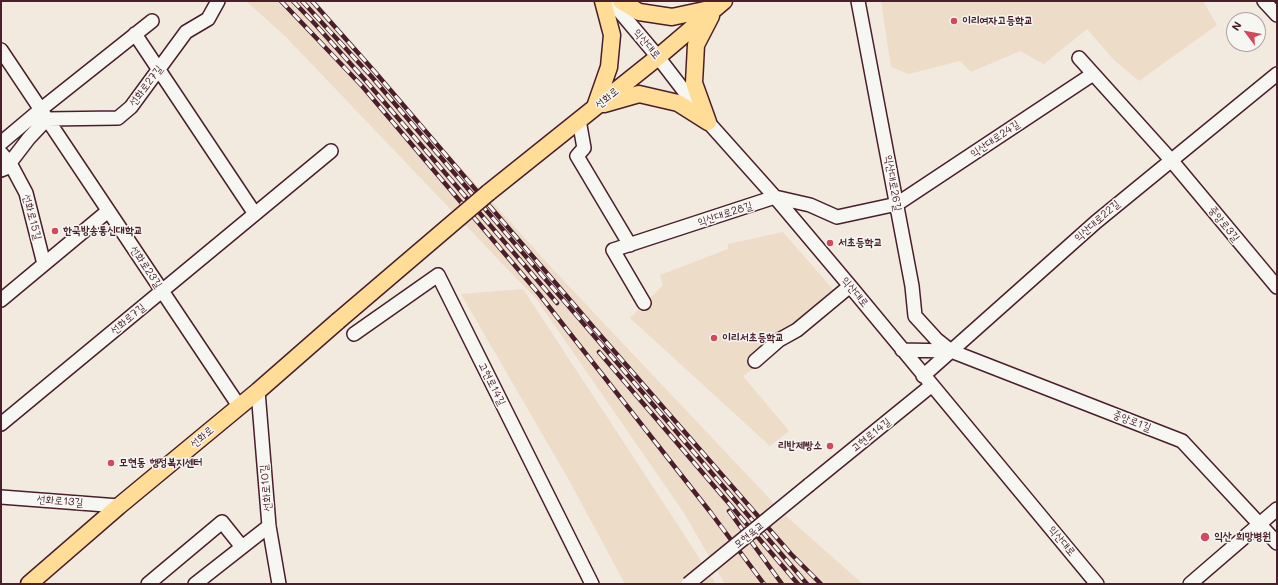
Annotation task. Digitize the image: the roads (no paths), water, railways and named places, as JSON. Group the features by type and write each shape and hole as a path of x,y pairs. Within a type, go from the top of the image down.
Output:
{"main road":[{"path":"595,107 609,68 612,35 603,1"},
{"path":"621,1 639,12 672,17 720,4"},
{"path":"708,122 694,83 696,45 720,4"},
{"name":"선화로","path":"32,583 119,506 258,391 488,193 658,57 720,4"},
{"path":"595,107 639,94 678,104 708,122"}],"street":[{"name":"선화로27길","path":"44,114 118,118 131,106 186,32 208,19 218,1"},
{"name":"익산대로","path":"611,1 658,57 708,122 850,286 1097,584"},
{"name":"익산대로26길","path":"858,1 912,286 915,316 936,339 951,351"},
{"path":"1264,1 1277,15"},
{"path":"1,144 44,114 135,34 152,21"},
{"path":"135,34 255,214"},
{"name":"선화로23길","path":"1,50 239,406"},
{"path":"1079,58 1171,160"},
{"name":"익산대로24길","path":"897,204 1093,74"},
{"name":"익산대로22길","path":"928,380 951,351 1096,222 1277,74"},
{"path":"5,166 28,138 44,114"},
{"path":"579,120 584,148 577,156 630,245"},
{"name":"선화로7길","path":"1,424 331,151"},
{"name":"선화로15길","path":"1,153 5,166 26,192 44,264"},
{"name":"중앙로3길","path":"1171,160 1277,287"},
{"name":"익산대로28길","path":"644,303 613,250 775,198 810,205 837,216 897,204"},
{"path":"1,300 108,211"},
{"name":"고현로14길","path":"354,334 438,275 592,584"},
{"path":"755,361 779,340 798,330 850,286"},
{"path":"902,350 951,351"},
{"name":"중앙로1길","path":"951,351 1182,441 1277,543"},
{"name":"고현로14길","path":"809,485 928,380"},
{"name":"선화로10길","path":"258,391 269,526 279,584"},
{"name":"모현육교","path":"688,584 809,485"},
{"name":"선화로13길","path":"1,497 119,506"},
{"path":"1190,584 1277,509"},
{"path":"148,584 222,522 242,546"},
{"path":"195,584 269,526"}],"railway":[{"path":"281,1 362,86 539,294 711,513 764,584"},
{"path":"293,1 366,81 557,303"},
{"path":"302,1 371,76 807,584"},
{"path":"312,1 791,554 821,584"},
{"path":"599,352 798,584"},
{"path":"729,511 782,584"}],"place":[{"name":"이리여자고등학교","path":"954,21"},
{"name":"한국방송통신대학교","path":"55,231"},
{"name":"서초등학교","path":"830,243"},
{"name":"이리서초등학교","path":"714,338"},
{"name":"리반제빵소","path":"830,446"},
{"name":"모현동 행정복지센터","path":"111,463"},
{"name":"익산 희망병원","path":"1205,537"}]}
